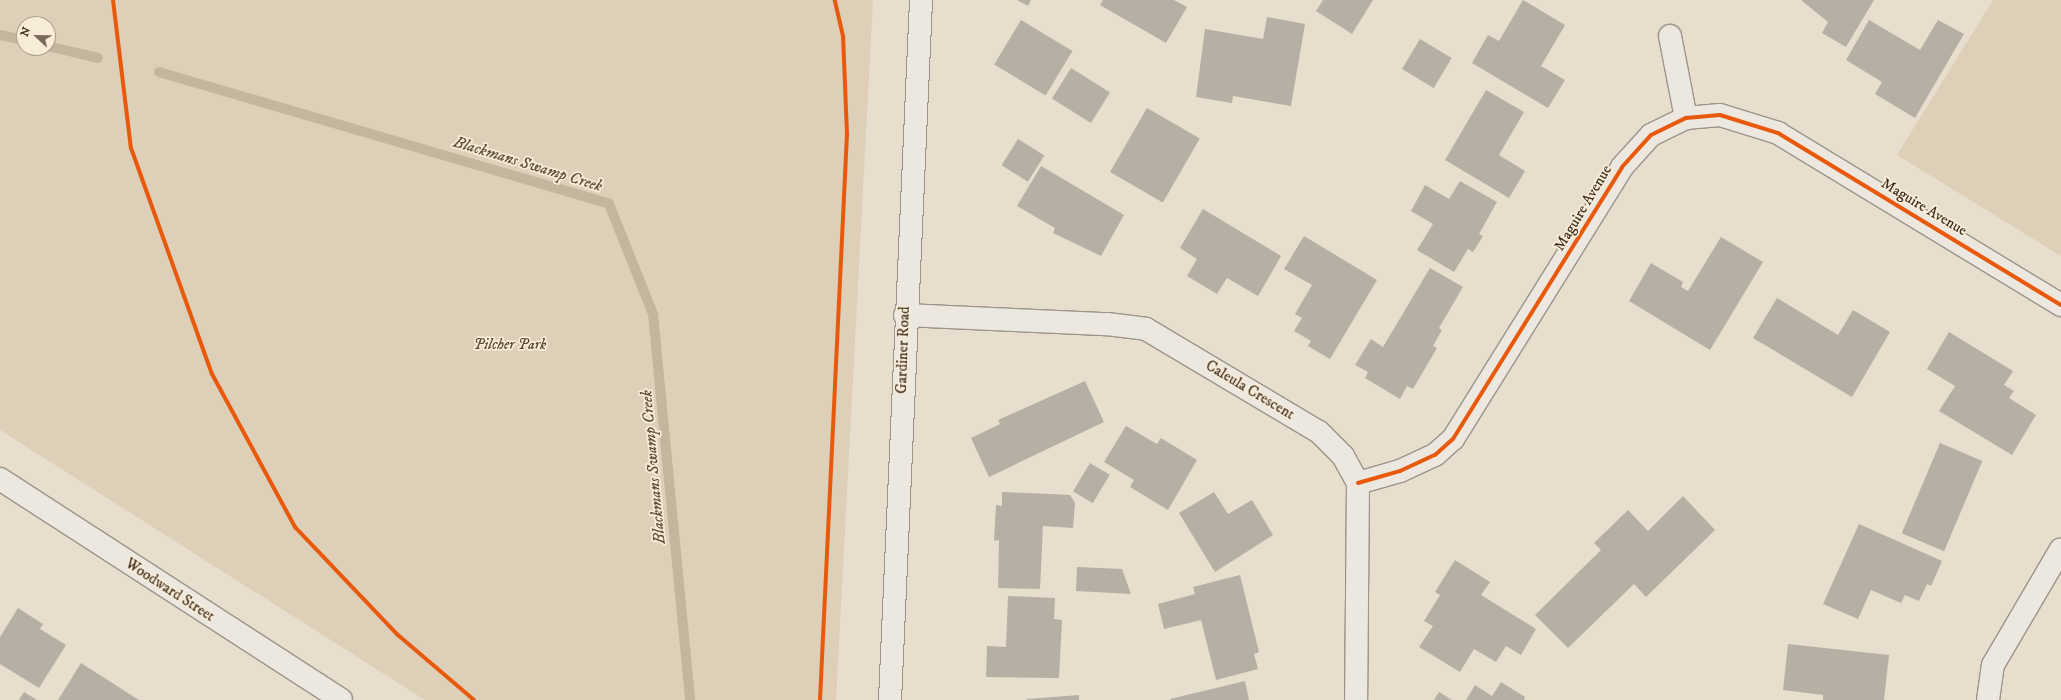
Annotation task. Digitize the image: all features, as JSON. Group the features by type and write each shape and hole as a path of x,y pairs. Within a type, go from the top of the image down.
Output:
{"street":[{"name":"Gardiner Road","path":"890,700 904,316 922,0"},
{"path":"1670,36 1686,118"},
{"name":"Maguire Avenue","path":"1358,483 1400,471 1435,455 1453,439 1622,167 1651,135 1686,118 1720,115 1778,133 2061,304"},
{"name":"Caleula Crescent","path":"904,316 1107,324 1146,329 1319,432 1343,456 1358,483 1356,700"},
{"name":"Woodward Street","path":"0,479 341,700"},
{"path":"1988,700 1993,665 2061,549"}],"green space":[{"name":"Pilcher Park","path":"0,0 873,0 836,700 425,700 0,430"},
{"path":"1993,0 2061,0 2061,256 1897,155"}],"building":[{"path":"1017,0 1031,0 1028,6"},
{"path":"1103,0 1174,0 1187,7 1166,43 1100,5"},
{"path":"1323,0 1373,0 1352,34 1316,11"},
{"path":"1523,0 1565,25 1541,66 1565,80 1548,108 1472,63 1488,35 1499,41"},
{"path":"1801,0 1874,0 1846,47 1822,33 1828,22"},
{"path":"1267,17 1305,24 1291,106 1233,96 1232,103 1196,97 1205,29 1263,39"},
{"path":"1021,20 1072,51 1046,95 994,65"},
{"path":"1869,20 1920,50 1938,20 1964,34 1915,118 1875,94 1882,82 1846,60"},
{"path":"1420,39 1452,58 1434,88 1402,69"},
{"path":"1071,68 1110,92 1091,123 1052,99"},
{"path":"1486,90 1524,112 1499,155 1525,171 1509,198 1445,160"},
{"path":"1147,108 1200,138 1163,203 1110,172"},
{"path":"1018,139 1044,155 1028,182 1002,165"},
{"path":"1041,166 1124,215 1101,256 1053,233 1055,228 1017,206"},
{"path":"1460,181 1497,202 1479,234 1483,236 1473,252 1468,249 1454,272 1417,250 1433,224 1411,211 1425,185 1449,199"},
{"path":"1203,209 1281,256 1258,296 1227,278 1217,294 1187,276 1197,259 1180,248"},
{"path":"1304,236 1377,280 1330,359 1308,346 1311,341 1294,331 1302,318 1295,314 1312,285 1284,269"},
{"path":"1721,237 1763,262 1710,350 1629,301 1651,263 1683,282 1681,287 1688,291"},
{"path":"1430,268 1463,287 1439,328 1442,330 1433,346 1437,348 1413,389 1407,386 1400,399 1365,378 1368,372 1355,365 1371,339 1383,347"},
{"path":"1777,298 1838,335 1853,310 1890,332 1852,397 1753,338"},
{"path":"1949,332 2013,371 2004,385 2014,391 2009,398 2036,415 2012,455 1939,411 1955,386 1927,369"},
{"path":"1085,381 1104,422 989,477 971,438 1000,424 998,420"},
{"path":"1126,426 1157,444 1161,438 1197,460 1168,510 1130,487 1134,480 1104,462"},
{"path":"1940,443 1982,461 1944,551 1902,533"},
{"path":"1090,463 1110,475 1093,503 1073,491"},
{"path":"1002,492 1070,495 1075,503 1073,528 1043,526 1040,589 998,588 999,540 994,541 996,505 1002,506"},
{"path":"1214,492 1228,514 1252,500 1273,535 1215,572 1179,513"},
{"path":"1683,496 1715,530 1646,597 1634,584 1568,648 1535,615 1601,550 1594,543 1628,510 1648,531"},
{"path":"1859,524 1942,561 1931,586 1927,584 1919,601 1905,595 1901,603 1871,590 1858,619 1823,604"},
{"path":"1455,560 1490,582 1481,595 1536,629 1521,655 1506,646 1496,662 1474,649 1460,672 1419,647 1433,626 1424,621 1440,595 1435,592"},
{"path":"1077,567 1122,569 1131,594 1076,591"},
{"path":"1240,575 1259,652 1254,654 1258,669 1216,680 1201,620 1164,629 1158,604 1195,594 1193,587"},
{"path":"1008,596 1055,598 1054,619 1062,620 1059,678 986,677 987,646 1006,647"},
{"path":"18,608 43,624 40,629 66,645 39,688 0,664 0,637"},
{"path":"1788,644 1889,655 1884,700 1823,700 1823,695 1783,690"},
{"path":"81,663 139,700 58,700"},
{"path":"1245,681 1249,700 1170,699"},
{"path":"1501,682 1525,697 1524,700 1466,700 1475,685 1492,696"},
{"path":"24,692 37,700 19,700"},
{"path":"1439,692 1452,700 1434,700"},
{"path":"1079,695 1079,700 1027,700 1027,699"}],"waterway":[{"name":"Blackmans Swamp Creek","path":"0,35 16,38"},
{"name":"Blackmans Swamp Creek","path":"56,48 98,58"},
{"name":"Blackmans Swamp Creek","path":"159,72 609,204 653,314 690,700"}],"cycle path":[{"path":"113,0 131,148 212,374 295,527 398,635 474,700"},
{"path":"820,700 847,134 843,36 835,0"},
{"path":"1358,483 1400,471 1435,455 1453,439 1622,167 1651,135 1686,118 1720,115 1778,133 2061,305"}]}
